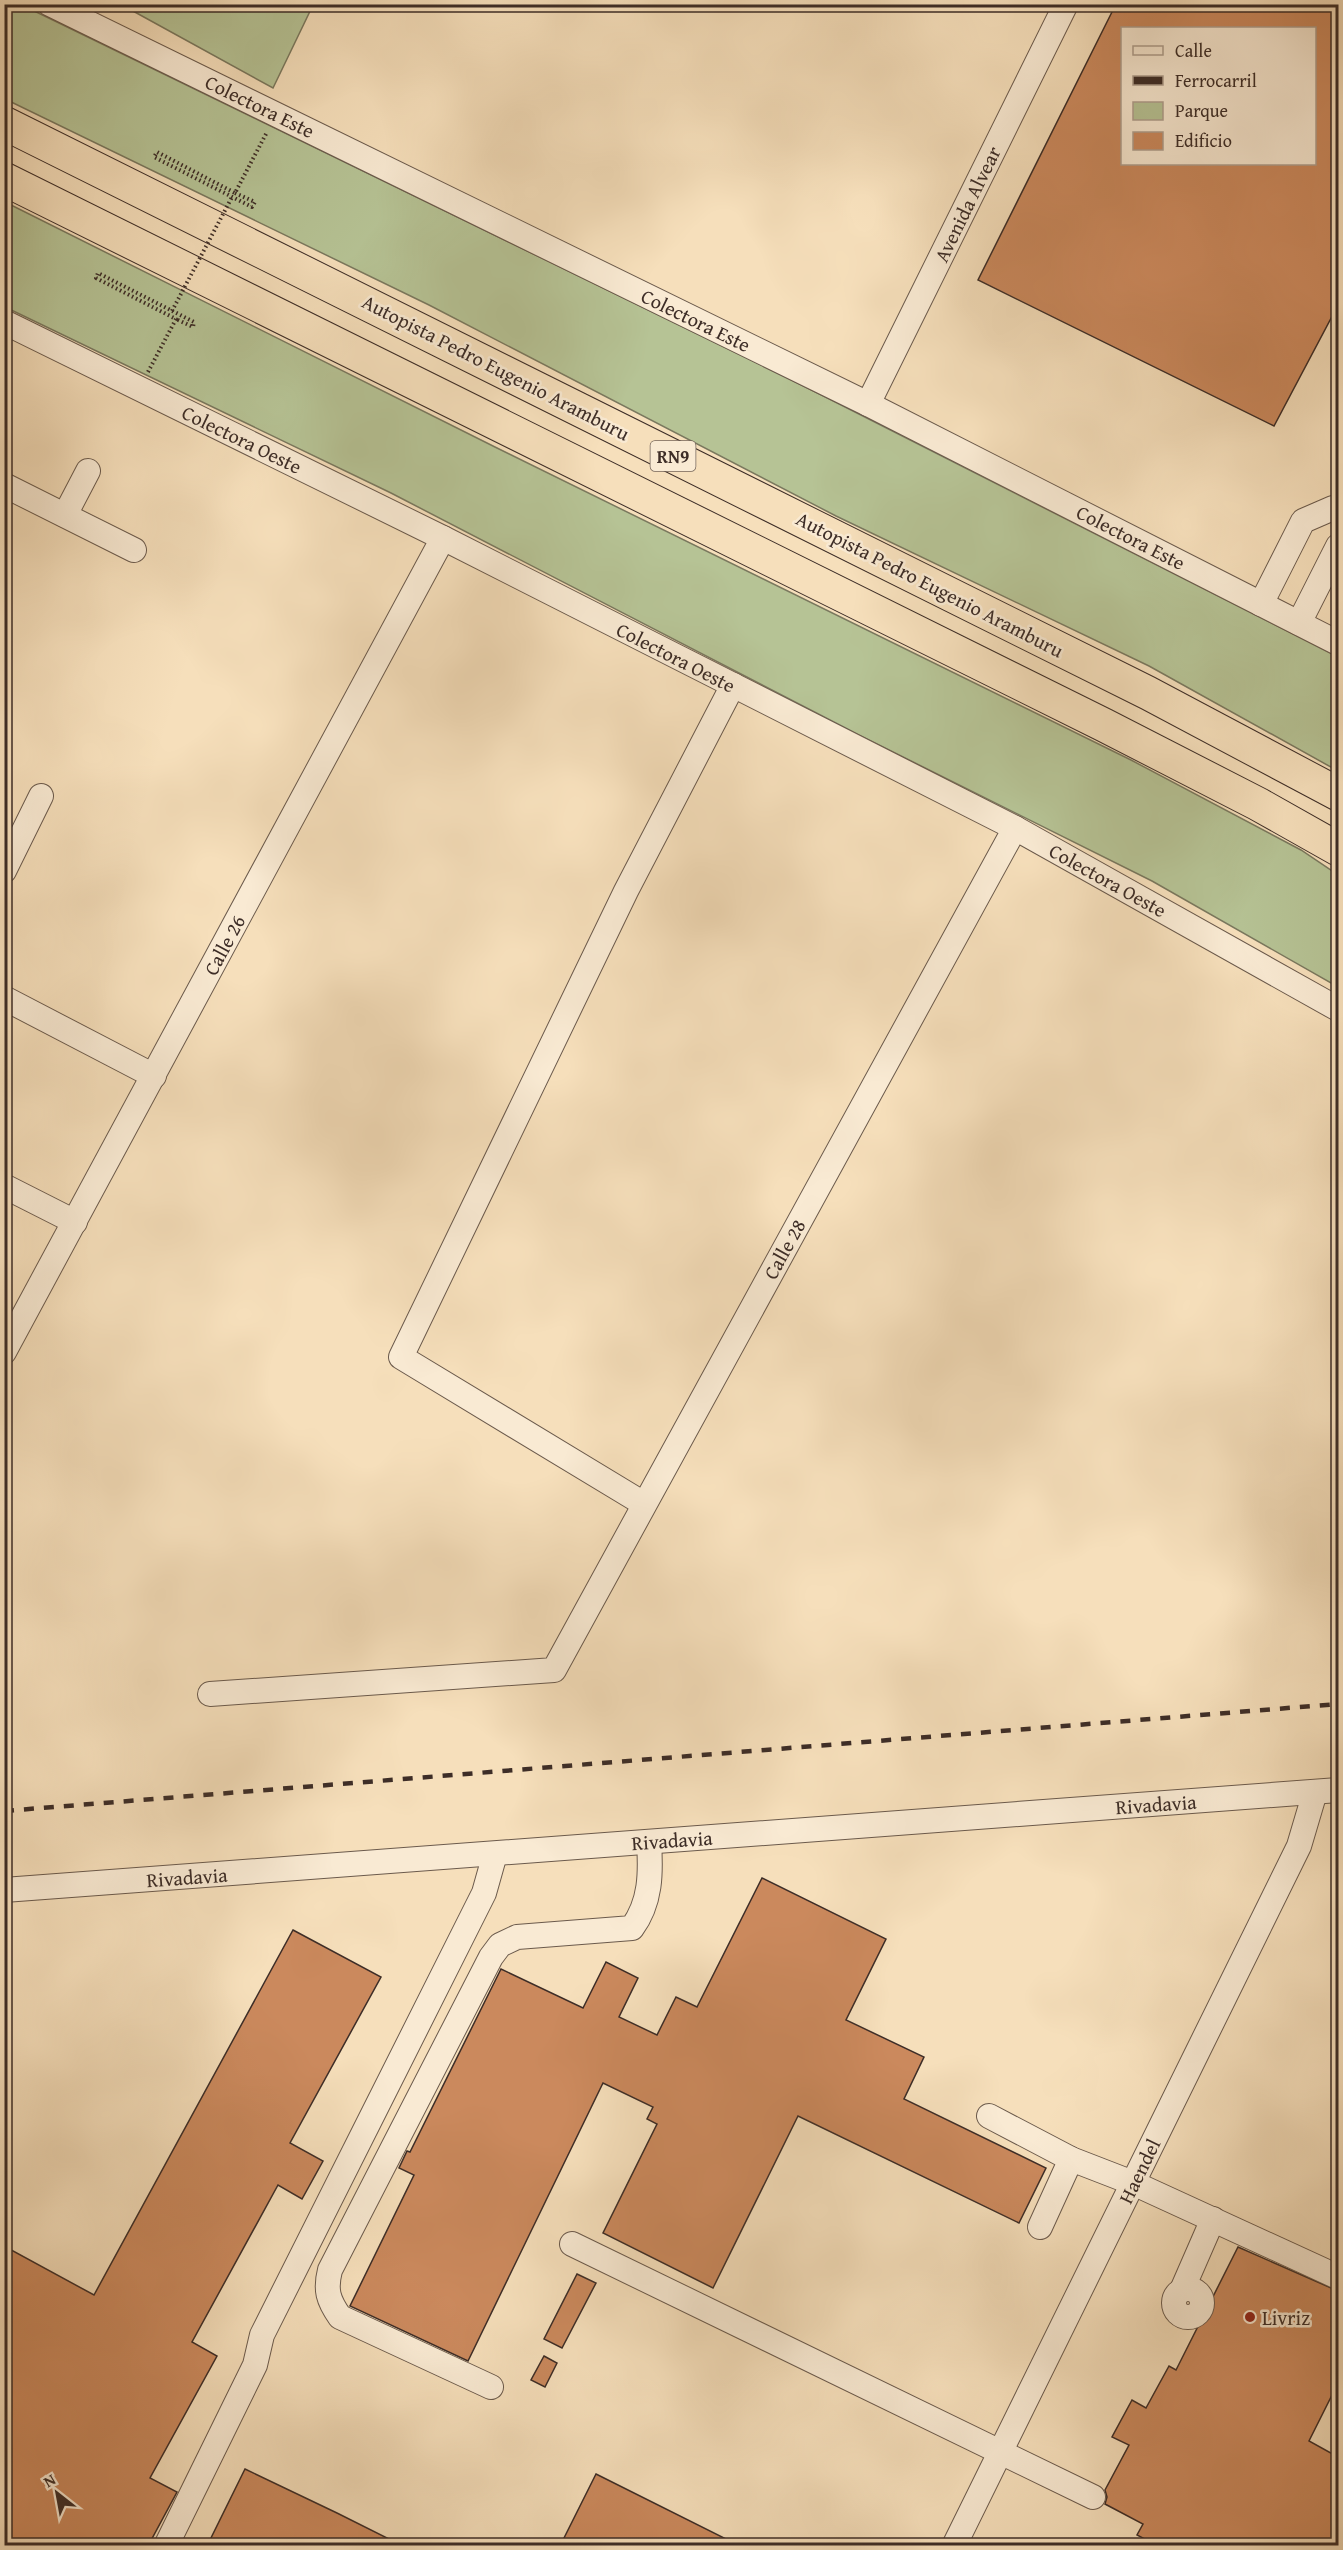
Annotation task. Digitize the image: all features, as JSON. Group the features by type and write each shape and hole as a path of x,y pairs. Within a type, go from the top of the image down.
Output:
{"highway":[{"name":"Autopista Pedro Eugenio Aramburu","path":"4,123 1148,693 1338,794"},
{"name":"RN9","path":"4,179 1115,730 1258,804 1338,849"}],"street":[{"name":"Colectora Este","path":"50,4 868,404 1338,643"},
{"name":"Avenida Alvear","path":"868,404 1066,4"},
{"name":"Colectora Oeste","path":"6,327 140,389 443,538 1015,828 1338,1009"},
{"path":"65,515 88,471"},
{"path":"4,484 134,550"},
{"path":"1261,604 1303,520 1337,506 1338,534"},
{"name":"Calle 26","path":"4,1352 443,538"},
{"path":"1299,623 1338,546"},
{"path":"644,1504 401,1357 626,891 733,685"},
{"path":"4,871 41,796"},
{"name":"Calle 28","path":"210,1694 554,1670 1015,828"},
{"path":"4,998 154,1076"},
{"path":"4,1186 75,1222"},
{"name":"Rivadavia","path":"4,1890 1327,1791"},
{"name":"Haendel","path":"954,2546 1327,1791"},
{"path":"491,2387 340,2317 329,2300 326,2287 330,2270 490,1957 500,1945 517,1937 632,1928 642,1915 649,1890 649,1842"},
{"path":"166,2546 255,2365 262,2335 484,1893 495,1854"},
{"path":"989,2116 1071,2159 1133,2183 1338,2277"},
{"path":"1040,2227 1071,2159"},
{"path":"1182,2290 1213,2219"},
{"path":"572,2244 1093,2497"}],"path":[{"path":"235,193 277,114"},
{"path":"157,153 255,202 252,207 232,197 154,157 157,153"},
{"path":"172,311 232,197"},
{"path":"98,273 195,322 193,327 176,319 96,278 98,273"},
{"path":"140,389 176,319"}],"green space":[{"path":"5,5 22,5 782,375 1338,657 1338,771 1149,666 836,516 429,305 5,99"},
{"path":"122,5 313,5 273,88"},
{"path":"5,202 495,447 1131,760 1301,850 1338,875 1338,987 1152,881 859,735 391,493 5,307"}],"building":[{"path":"1116,4 1338,4 1338,305 1274,426 978,280"},
{"path":"762,1878 886,1939 846,2020 924,2057 904,2099 1046,2168 1019,2223 798,2116 713,2288 603,2233 657,2124 647,2119 653,2107 603,2083 468,2361 350,2306 414,2175 399,2168 407,2151 410,2152 501,1969 583,2008 606,1962 638,1978 619,2017 657,2035 676,1997 697,2007"},
{"path":"293,1930 381,1977 290,2143 323,2161 302,2199 278,2185 192,2342 217,2356 150,2478 177,2492 148,2546 4,2546 4,2246 94,2295"},
{"path":"1238,2247 1338,2291 1338,2383 1309,2441 1338,2457 1338,2546 1158,2546 1137,2535 1143,2524 1105,2504 1107,2497 1105,2490 1129,2445 1112,2437 1132,2400 1146,2408 1169,2366 1176,2370"},
{"path":"577,2274 596,2283 562,2348 544,2339"},
{"path":"544,2356 557,2363 545,2387 531,2380"},
{"path":"245,2469 337,2513 403,2546 207,2546"},
{"path":"596,2474 740,2546 560,2546"}],"railway":[{"path":"4,1811 1338,1704"}],"place":[{"name":"Livriz","path":"1250,2317"}]}
